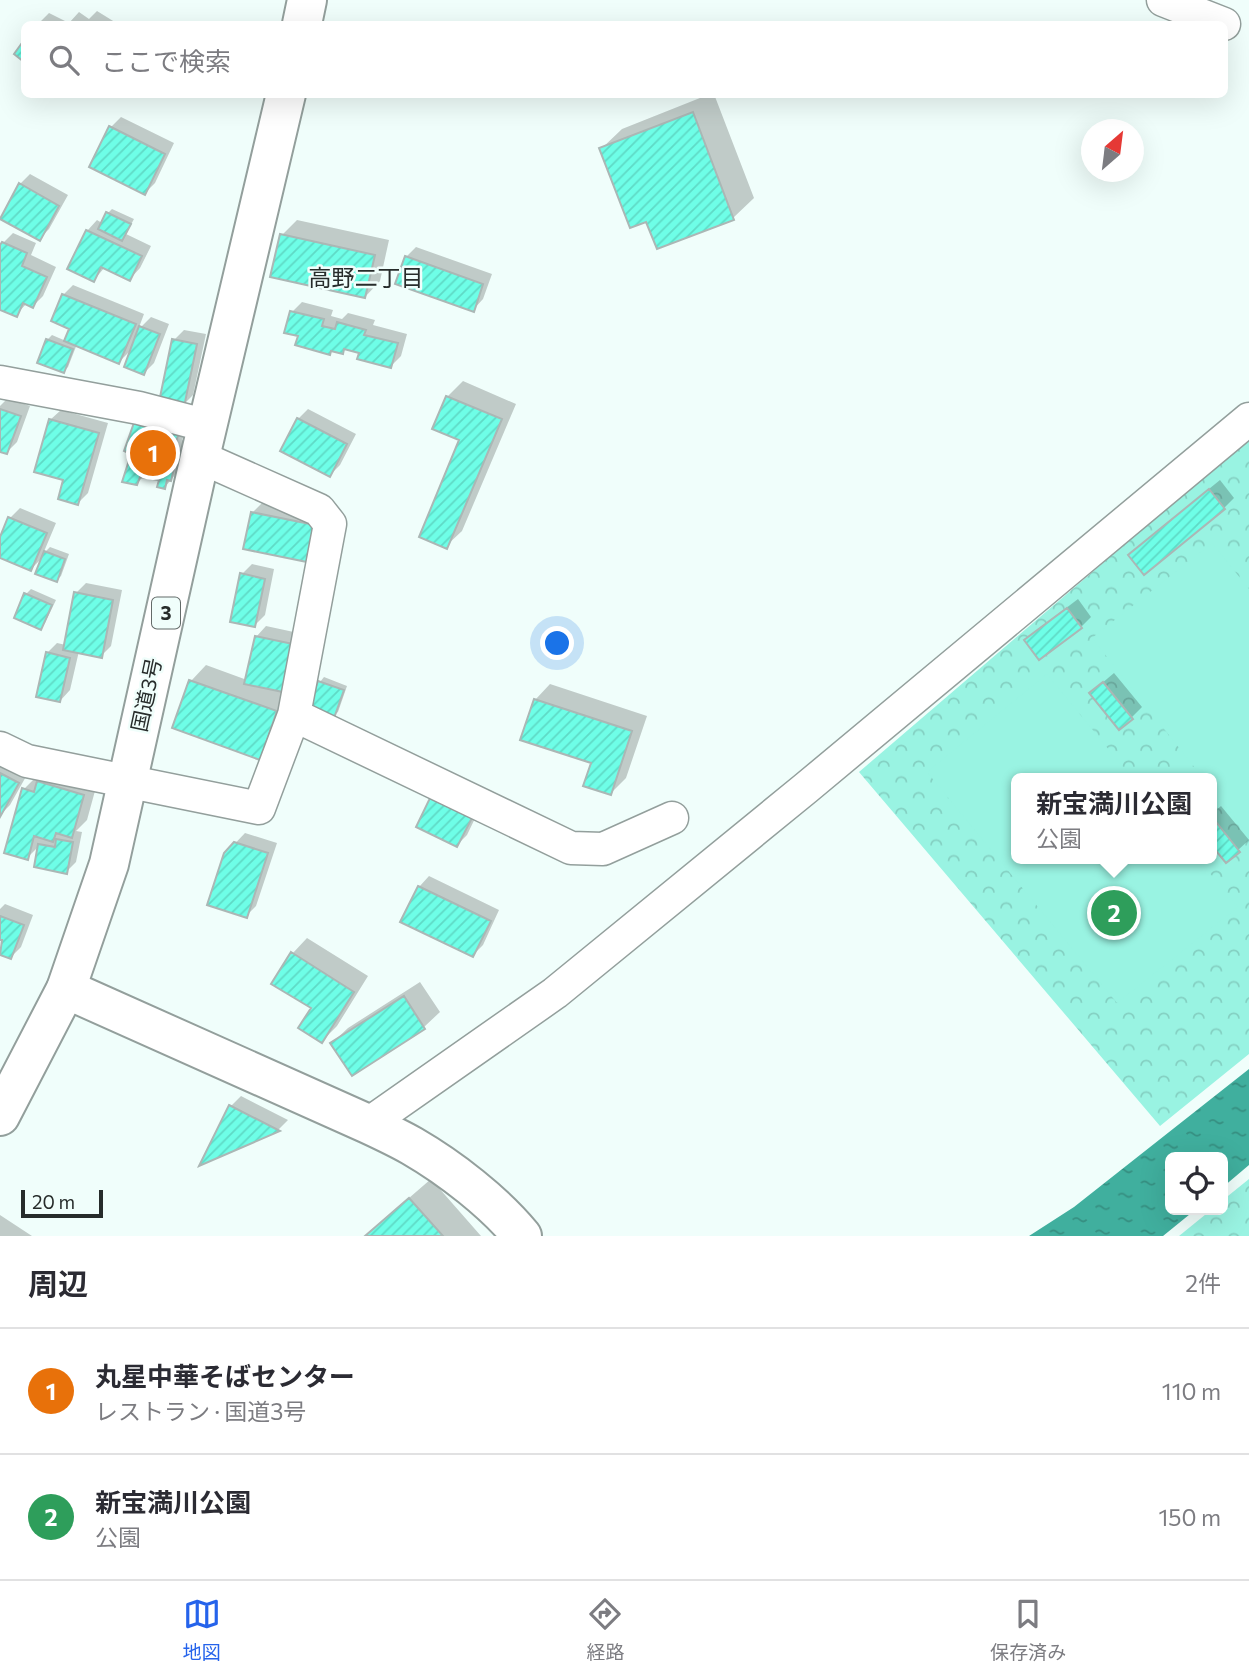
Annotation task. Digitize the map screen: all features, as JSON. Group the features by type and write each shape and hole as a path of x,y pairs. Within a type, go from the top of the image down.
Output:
{"main road":[{"path":"303,21 307,0"},
{"name":"国道3号","path":"0,1116 66,989 109,864 285,98"},
{"path":"66,989 413,1146 466,1183 510,1221 522,1236"}],"street":[{"path":"1163,0 1214,21"},
{"path":"1228,27 1249,35"},
{"path":"0,382 139,408 204,442 319,510 330,524 294,715 259,808 27,761 0,748"},
{"path":"368,1124 555,993 1249,419"},
{"path":"294,715 571,848 603,849 672,818"}],"green space":[{"path":"1249,438 1249,1054 1160,1126 859,772"},
{"path":"1212,543 1249,589 1249,835 1217,795 1217,773 1199,773 1092,638"},
{"path":"1047,674 1128,773 1011,773 1011,864 1202,864 1238,907 1117,1003 927,772"},
{"path":"1249,1179 1249,1236 1179,1236 1205,1215 1228,1215 1228,1196"}],"water":[{"path":"1249,1069 1249,1165 1228,1183 1228,1152 1165,1152 1165,1215 1189,1215 1163,1236 1029,1236 1074,1207"}],"building":[{"path":"21,44 21,60 14,54"},
{"path":"693,112 734,220 657,249 646,222 630,228 599,148"},
{"path":"109,126 165,154 145,195 89,167"},
{"path":"19,183 59,206 40,241 0,219"},
{"path":"106,212 131,224 122,241 98,229"},
{"path":"86,230 142,256 130,281 101,267 94,282 67,269"},
{"path":"280,234 375,255 365,298 270,277"},
{"path":"2,242 27,253 22,266 47,277 33,308 23,303 17,317 0,310"},
{"path":"405,256 483,284 474,312 395,284"},
{"path":"62,294 136,324 119,364 64,341 69,329 51,321"},
{"path":"290,311 324,319 322,326 335,329 337,322 366,330 364,335 398,343 391,368 357,359 359,353 344,349 343,354 331,351 330,355 295,345 298,336 284,333"},
{"path":"139,326 160,334 144,375 124,367"},
{"path":"46,339 73,349 64,373 37,363"},
{"path":"172,339 197,344 184,407 159,402"},
{"path":"446,396 502,419 447,549 419,537 459,440 432,429"},
{"path":"0,409 21,416 7,454 0,452"},
{"path":"136,417 179,433 173,450 178,452 171,481 167,480 165,489 157,487 159,480 140,477 137,485 122,482 131,454 124,451"},
{"path":"297,418 347,444 330,477 280,451"},
{"path":"49,419 99,433 78,505 58,499 63,480 34,472"},
{"path":"1209,489 1225,509 1144,575 1128,555"},
{"path":"251,512 315,525 307,562 243,549"},
{"path":"8,517 47,533 31,571 0,558 0,537"},
{"path":"44,551 65,559 57,582 35,574"},
{"path":"240,573 265,579 255,627 230,622"},
{"path":"74,592 113,600 102,658 63,650"},
{"path":"24,593 52,605 41,630 14,618"},
{"path":"1067,608 1082,628 1039,660 1024,640"},
{"path":"255,636 293,644 283,692 244,684"},
{"path":"46,652 70,658 60,702 36,697"},
{"path":"189,680 277,711 260,760 172,728"},
{"path":"318,681 344,690 334,718 308,709"},
{"path":"1103,682 1133,719 1119,730 1089,693"},
{"path":"534,699 632,731 611,795 583,786 591,763 520,740"},
{"path":"0,773 19,783 0,817"},
{"path":"37,781 84,795 72,838 56,833 53,842 34,836 28,860 4,853 22,788 34,792"},
{"path":"430,798 472,818 457,847 416,827"},
{"path":"1217,823 1240,852 1226,863 1217,852"},
{"path":"56,839 73,842 67,874 34,867 38,844 55,847"},
{"path":"234,842 268,853 247,918 207,905 224,853"},
{"path":"418,886 491,921 473,957 400,922"},
{"path":"0,916 24,925 11,959 0,955"},
{"path":"291,952 354,992 322,1043 298,1028 311,1008 271,984"},
{"path":"404,996 425,1029 352,1076 330,1043"},
{"path":"229,1105 280,1131 199,1166"},
{"path":"409,1198 443,1236 365,1236"}],"place":[{"name":"丸星中華そばセンター","path":"153,453"},
{"name":"新宝満川公園","path":"1114,913"}],"district":[{"name":"高野二丁目","path":"366,278"}]}
